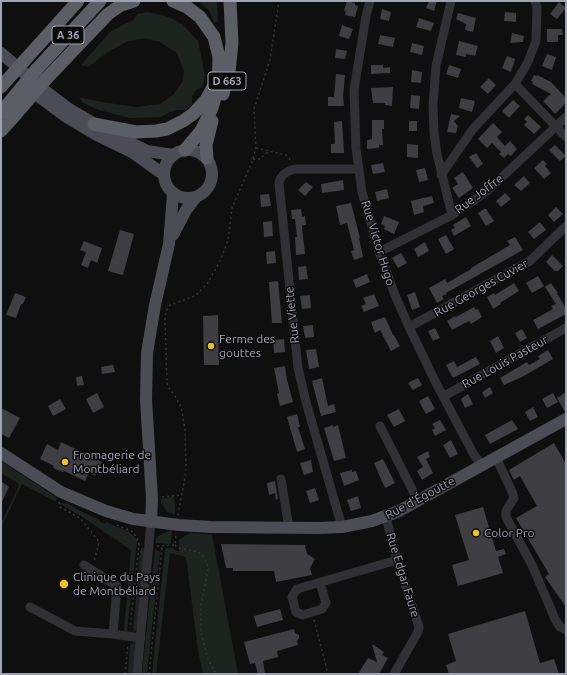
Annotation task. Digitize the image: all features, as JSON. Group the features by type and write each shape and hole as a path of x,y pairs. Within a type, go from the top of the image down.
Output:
{"highway":[{"name":"A 36","path":"1,87 78,1"},
{"name":"A 36","path":"8,110 36,70 100,1"},
{"path":"1,131 8,110 46,79 108,14 121,5 134,1"},
{"path":"94,124 129,131 156,132 173,126 189,117 201,106 213,88 219,71 219,58 214,37 206,25 194,12 182,4 173,1"},
{"name":"D 663","path":"207,158 206,145 208,135 223,94 231,63 232,29 230,1"},
{"name":"D 663","path":"185,150 197,137 207,118 216,94 219,71"}],"main road":[{"path":"1,53 44,90 69,109 94,124 146,151 173,155"},
{"path":"1,63 38,96 65,116 97,135 132,152 163,174"},
{"path":"185,150 194,150 207,158 211,165 212,181 203,194 188,199 181,198 173,194 168,189 164,182 164,167 167,160 173,155 185,150"},
{"path":"151,522 152,499 146,399 147,353 155,305 169,244 173,194"},
{"path":"169,244 186,210 196,197"},
{"name":"Rue d'Égoutte","path":"1,453 61,492 106,511 133,520 212,527 342,527 354,526 386,517 418,501 566,419"}],"street":[{"name":"Rue Victor Hugo","path":"370,1 366,16 354,90 356,148 362,192 379,251 408,327 477,460 482,465"},
{"path":"451,1 436,66 433,105 434,133 441,175 452,215"},
{"path":"441,175 473,130 515,84 528,62 536,41 537,7 535,1"},
{"path":"515,84 566,137"},
{"name":"Rue Joffre","path":"379,251 452,215 486,192 566,117"},
{"path":"295,169 359,169"},
{"name":"Rue Viette","path":"295,169 284,174 280,179 280,183 298,368 306,402 342,527"},
{"name":"Rue Georges Cuvier","path":"408,327 530,261 566,226"},
{"name":"Rue Louis Pasteur","path":"443,396 566,328"},
{"path":"380,426 418,501"},
{"path":"496,457 514,498 506,511 506,517 532,565 555,619 560,627 566,630"},
{"path":"281,479 289,528"},
{"name":"Rue Edgar Faure","path":"386,517 398,560 420,627 394,674"},
{"path":"137,674 151,522"},
{"path":"320,583 326,603 322,609 303,615 296,612 292,597 296,590 398,560"},
{"path":"88,567 116,586 113,634"},
{"path":"30,607 75,631 141,638"}],"path":[{"path":"175,545 176,525 186,469 185,429 181,406 167,383 166,311 170,305 195,296 207,284 220,261 228,240 232,208 253,159 256,148 254,110 270,60 280,1"},
{"path":"256,148 286,155 291,160 295,169"},
{"path":"253,159 260,159 269,151"},
{"path":"61,492 58,496 60,507 80,518 99,542 88,567"},
{"path":"152,499 182,495"},
{"path":"125,674 139,545"},
{"path":"155,546 175,545 179,548 198,552 203,556 207,564 208,569 201,605 201,633 208,659 216,674"},
{"path":"149,674 162,546"},
{"path":"312,612 328,674"}],"shaded area":[{"path":"197,1 217,1 218,22 214,23 209,10"},
{"path":"147,12 169,17 183,25 198,41 205,75 203,87 197,89 192,96 192,104 186,110 175,110 160,117 130,118 99,110 83,103 79,97 136,107 160,104 173,95 183,81 184,71 177,53 160,42 144,38 126,42 108,52 88,67 81,65 111,31 133,20 138,14"},
{"path":"1,461 56,497 56,502 22,484 1,528 1,523 19,486 18,483 1,473"},
{"path":"174,496 175,514 167,512 161,503 161,499"},
{"path":"60,503 69,504 100,520 100,522 105,524 106,522 129,532 136,539 127,631 124,631 131,550"},
{"path":"172,530 171,544 155,543 158,536"},
{"path":"190,533 212,535 238,674 203,674 198,650 186,557 170,553 156,674 152,674 165,549 172,548 179,552 179,540"},
{"path":"142,548 146,548 137,630 133,632 140,551"},
{"path":"155,549 160,552 147,674 142,674"},
{"path":"134,643 136,645 133,674 128,674 130,645"}],"building":[{"path":"347,1 355,3 355,5 358,6 355,17 345,15 346,11 344,11"},
{"path":"429,1 437,1 434,11 426,8"},
{"path":"559,2 566,8 557,19 550,14"},
{"path":"382,9 391,12 389,21 380,19"},
{"path":"505,12 516,13 516,22 504,21"},
{"path":"458,13 476,18 473,32 465,30 466,24 456,19"},
{"path":"419,18 434,23 431,31 416,27"},
{"path":"342,25 353,29 349,39 339,36"},
{"path":"547,29 562,29 563,35 558,35 558,42 547,42"},
{"path":"512,33 524,36 523,42 510,43"},
{"path":"380,35 395,38 393,47 378,44"},
{"path":"459,41 478,46 475,56 466,54 466,57 456,55"},
{"path":"412,43 424,46 422,55 410,52"},
{"path":"336,49 347,51 345,59 335,58"},
{"path":"547,54 556,57 552,70 542,66"},
{"path":"507,56 515,59 511,72 502,68"},
{"path":"371,65 383,65 383,68 390,67 390,73 371,74"},
{"path":"449,65 461,69 458,78 446,74"},
{"path":"412,70 422,72 421,83 411,82"},
{"path":"336,74 345,75 343,97 344,106 328,106 328,97 334,97"},
{"path":"534,75 551,82 566,98 566,103 555,114 543,101 551,94 532,84 533,82 531,81"},
{"path":"489,78 496,85 488,94 480,87"},
{"path":"393,87 392,106 385,105 385,103 373,103 371,88"},
{"path":"411,95 420,96 419,109 410,108"},
{"path":"461,98 475,101 472,112 459,108"},
{"path":"513,100 520,106 509,118 502,111"},
{"path":"451,114 460,116 454,121 458,126 456,133 447,132"},
{"path":"528,115 541,127 534,134 524,125 527,122 524,119"},
{"path":"372,120 384,120 384,129 382,129 383,145 379,145 379,148 367,149 367,140 372,139"},
{"path":"342,121 344,153 331,153 331,144 335,143 334,122"},
{"path":"409,121 417,121 417,131 409,131"},
{"path":"493,123 502,132 497,137 505,146 510,141 517,149 511,156 508,154 504,158 499,154 501,152 492,143 487,148 478,139"},
{"path":"407,144 418,145 418,158 407,157"},
{"path":"555,145 566,156 560,161 549,150"},
{"path":"476,153 483,164 477,168 469,157"},
{"path":"543,160 547,164 545,166 551,173 544,179 534,168"},
{"path":"383,163 385,172 373,174 371,165"},
{"path":"425,168 428,180 419,182 416,170"},
{"path":"463,172 473,188 459,198 452,188 458,184 454,178"},
{"path":"524,176 530,183 521,191 514,185"},
{"path":"343,180 344,190 322,193 321,184"},
{"path":"306,182 313,187 305,196 298,190"},
{"path":"387,189 389,198 377,201 375,192"},
{"path":"505,193 511,199 501,207 496,201"},
{"path":"269,194 271,206 261,207 260,195"},
{"path":"432,196 434,203 423,206 424,212 414,215 411,201"},
{"path":"351,203 363,257 354,260 351,251 354,250 347,223 340,225 336,206"},
{"path":"556,207 563,214 554,222 548,215"},
{"path":"301,209 302,217 305,216 306,225 303,225 302,227 305,254 296,255 295,237 297,237 295,219 292,219 291,210"},
{"path":"486,209 494,221 486,226 478,213"},
{"path":"384,216 399,222 394,234 384,229 385,226 381,224"},
{"path":"466,217 471,226 454,236 451,230 455,228 453,225"},
{"path":"272,221 273,236 264,237 263,222"},
{"path":"540,222 546,230 534,239 528,232"},
{"path":"120,230 134,234 123,275 108,271"},
{"path":"446,235 454,249 446,254 438,239"},
{"path":"515,237 523,250 446,293 447,294 442,296 444,299 437,303 429,288 445,279 447,283 471,269 510,245 507,241"},
{"path":"84,241 102,248 97,263 91,260 88,268 81,265 86,252 80,250"},
{"path":"425,242 429,251 418,257 414,249"},
{"path":"275,251 276,263 267,264 266,252"},
{"path":"401,253 407,263 398,268 392,258"},
{"path":"552,255 563,266 558,271 555,271 546,262"},
{"path":"306,266 308,279 299,280 298,267"},
{"path":"367,274 370,282 356,288 353,280"},
{"path":"538,276 544,286 532,293 526,283"},
{"path":"278,281 282,323 272,323 269,282"},
{"path":"514,283 519,291 493,309 487,297 494,293 495,295"},
{"path":"551,283 566,309 566,314 538,329 533,320 553,309 551,306 556,304 545,287"},
{"path":"415,292 420,307 412,310 407,295"},
{"path":"15,293 26,297 23,304 21,304 16,318 6,315"},
{"path":"374,294 379,306 364,312 361,306 366,304 363,298"},
{"path":"310,295 311,308 302,309 300,296"},
{"path":"474,307 476,310 478,309 482,317 471,324 469,321 452,330 447,321"},
{"name":"Ferme des gouttes","path":"218,315 219,365 204,365 203,316"},
{"path":"385,317 400,346 391,351 380,330 375,333 371,322"},
{"path":"313,325 314,337 305,338 303,326"},
{"path":"435,328 440,338 433,341 428,331"},
{"path":"522,329 527,338 520,342 515,333"},
{"path":"498,336 504,348 496,353 490,341"},
{"path":"284,339 285,352 274,353 273,340"},
{"path":"316,349 319,367 309,369 306,350"},
{"path":"548,350 553,359 522,377 504,385 500,378 527,362 529,365 540,359 538,356"},
{"path":"476,357 480,364 453,378 446,365 454,361 457,367"},
{"path":"113,365 115,372 102,374 101,367"},
{"path":"285,366 293,402 280,406 274,368"},
{"path":"82,376 84,385 77,386 76,377"},
{"path":"322,378 328,406 334,404 336,412 321,416 312,381"},
{"path":"418,378 422,385 413,390 408,383"},
{"path":"490,387 493,393 485,398 482,392"},
{"path":"566,392 566,412 565,412 557,398"},
{"path":"97,393 104,407 93,413 86,399"},
{"path":"553,393 558,402 547,408 542,399"},
{"path":"468,394 473,404 465,408 461,399"},
{"path":"428,396 435,409 426,414 419,401"},
{"path":"60,399 66,409 53,416 48,406"},
{"path":"533,407 538,417 530,421 525,412"},
{"path":"1,408 20,418 9,438 1,434"},
{"path":"399,409 405,421 394,427 387,415"},
{"path":"297,414 300,427 298,427 305,449 297,452 287,417"},
{"path":"440,420 446,430 435,436 432,430 435,428 432,424"},
{"path":"512,420 518,429 490,444 485,435"},
{"path":"333,425 333,427 338,425 346,458 334,461 324,428"},
{"path":"451,440 458,454 450,458 443,445"},
{"name":"Fromagerie de Montbéliard","path":"61,442 102,462 95,476 89,473 85,481 64,471 63,472 53,468 54,466 40,459 47,444 58,450"},
{"path":"554,443 566,464 566,607 545,577 549,574 516,518 537,506 520,476 514,480 509,470"},
{"path":"428,451 430,457 426,459 433,473 422,480 417,471 423,467 417,457"},
{"path":"383,459 395,483 385,488 374,463"},
{"path":"311,460 313,472 304,475 300,463"},
{"path":"352,470 352,472 356,471 359,480 344,486 340,473"},
{"path":"1,481 9,487 1,504"},
{"path":"275,481 278,499 276,500 275,493 269,495 267,483"},
{"path":"315,488 319,500 310,503 306,491"},
{"path":"358,496 361,508 351,511 347,500"},
{"name":"Color Pro","path":"483,507 496,551 504,549 506,554 498,557 503,573 458,586 452,565 469,560 455,515"},
{"path":"221,544 305,545 307,554 315,559 310,568 312,575 276,582 274,571 233,571 233,568 226,568"},
{"path":"280,609 283,620 257,627 254,616"},
{"path":"525,611 540,663 554,659 559,674 449,674 446,665 456,661 448,634"},
{"path":"294,629 295,633 299,635 297,641 298,645 277,651 278,657 263,661 265,674 258,674 255,663 250,664 244,642"},
{"path":"372,644 384,652 382,655 388,658 379,674 358,674 368,658 377,662"}],"place":[{"name":"Ferme des gouttes","path":"211,346"},
{"name":"Fromagerie de Montbéliard","path":"65,462"},
{"name":"Color Pro","path":"476,533"},
{"name":"Clinique du Pays de Montbéliard","path":"64,584"}]}
